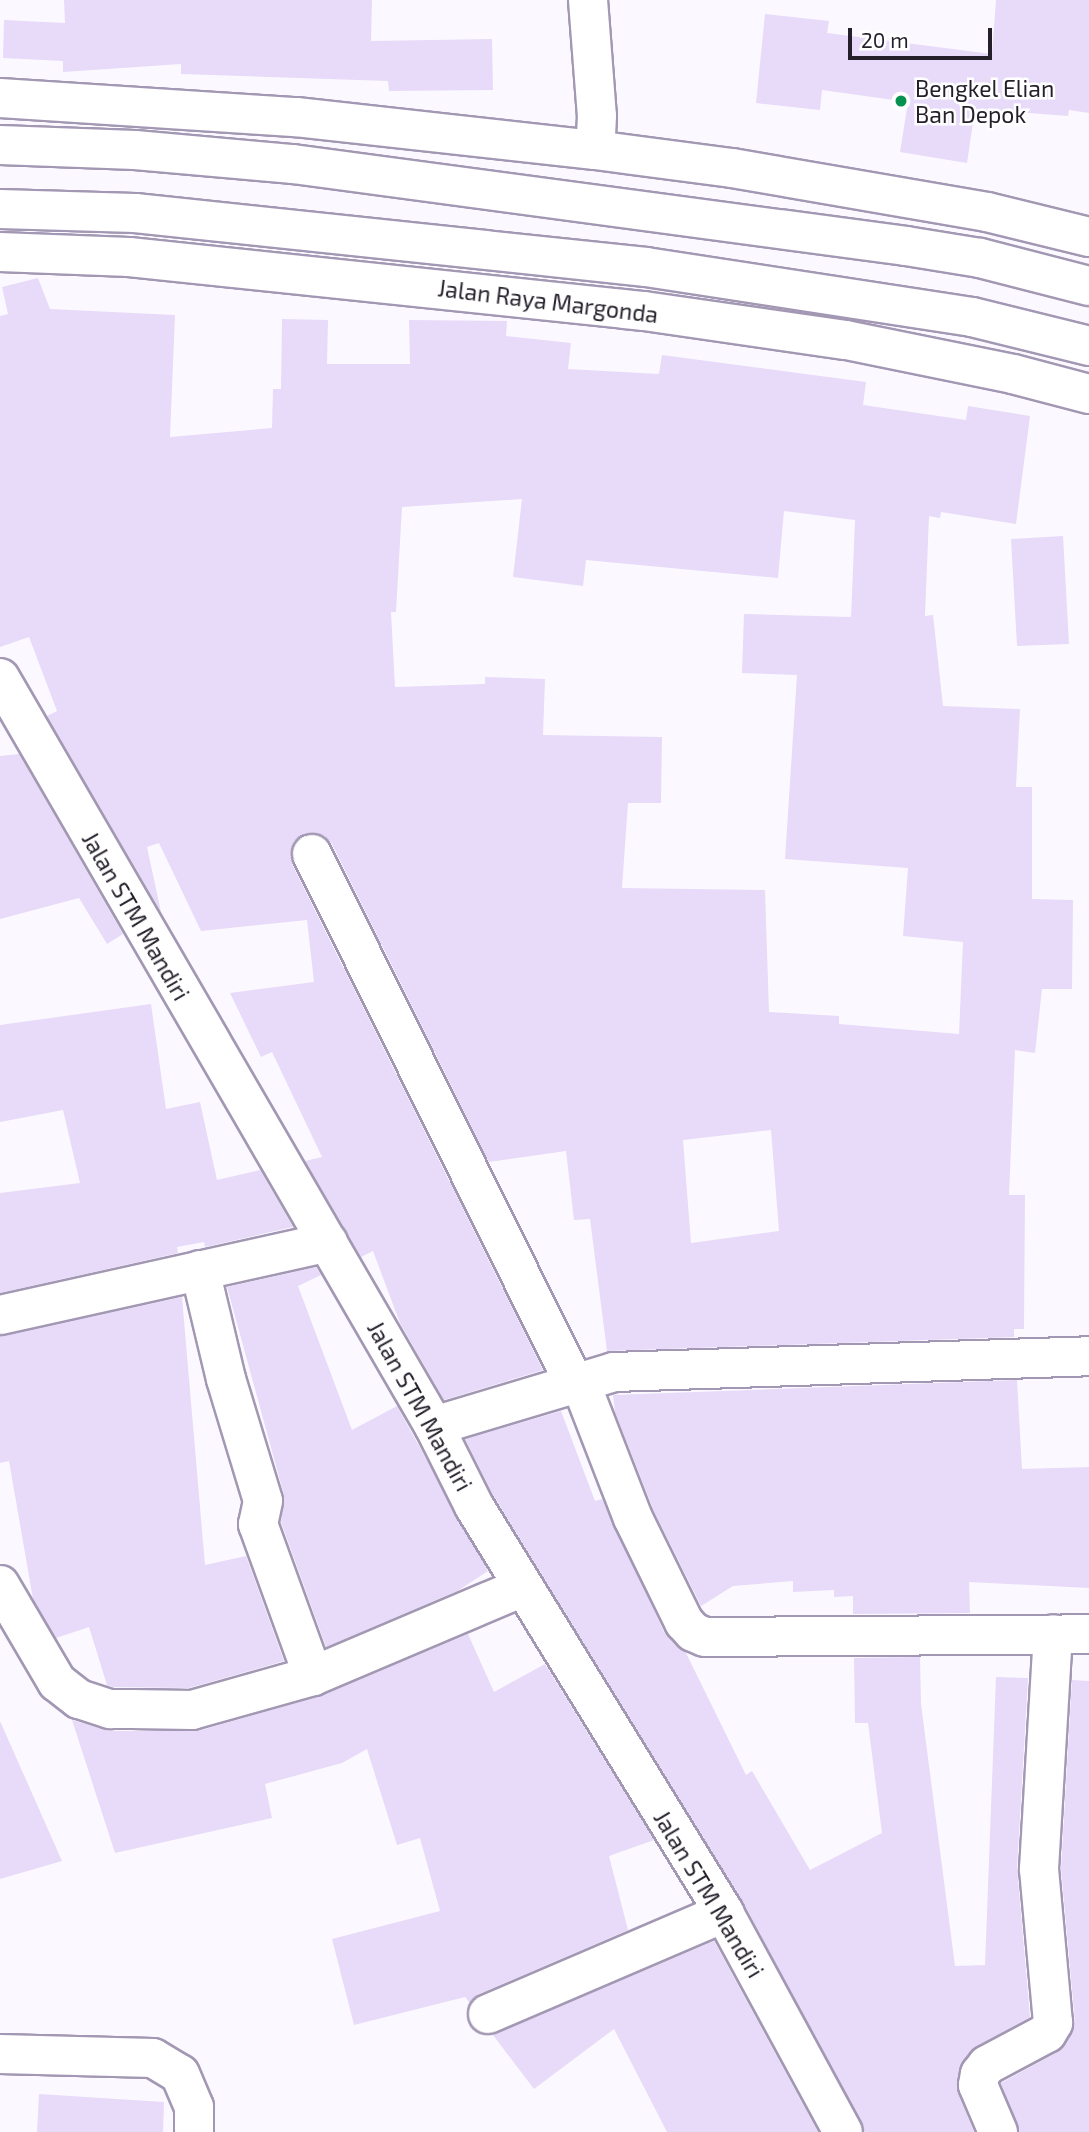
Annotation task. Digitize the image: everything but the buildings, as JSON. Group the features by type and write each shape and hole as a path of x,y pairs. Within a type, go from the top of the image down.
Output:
{"main road":[{"path":"588,0 597,116 595,150"},
{"path":"0,98 296,117 595,150 732,168 987,212 1089,237"},
{"path":"293,164 296,117"},
{"path":"0,145 135,150 293,164 980,258 1089,286"},
{"name":"Jalan Raya Margonda","path":"0,209 135,213 646,267 972,317 1089,346"},
{"path":"963,365 987,212"},
{"path":"129,257 135,213"},
{"name":"Jalan Raya Margonda","path":"0,253 129,257 644,311 846,340 1089,394"},
{"name":"Jalan STM Mandiri","path":"0,678 434,1426 474,1506 724,1913 843,2132"},
{"path":"312,854 576,1380 633,1518 684,1622 693,1632 705,1637 1071,1634 1039,1869 1053,2023 1047,2033 987,2064 980,2074 978,2085 999,2132"},
{"path":"0,1315 328,1242"},
{"path":"200,1270 226,1380 264,1501 258,1524 313,1676"},
{"path":"434,1426 576,1380 656,1368 1089,1356"},
{"path":"0,1585 58,1682 79,1699 110,1709 192,1710 313,1676 523,1587"},
{"path":"488,2014 724,1913"},
{"path":"0,2054 153,2058 180,2074 194,2107 194,2132"}],"place":[{"name":"Bengkel Elian Ban Depok","path":"901,101"}]}
